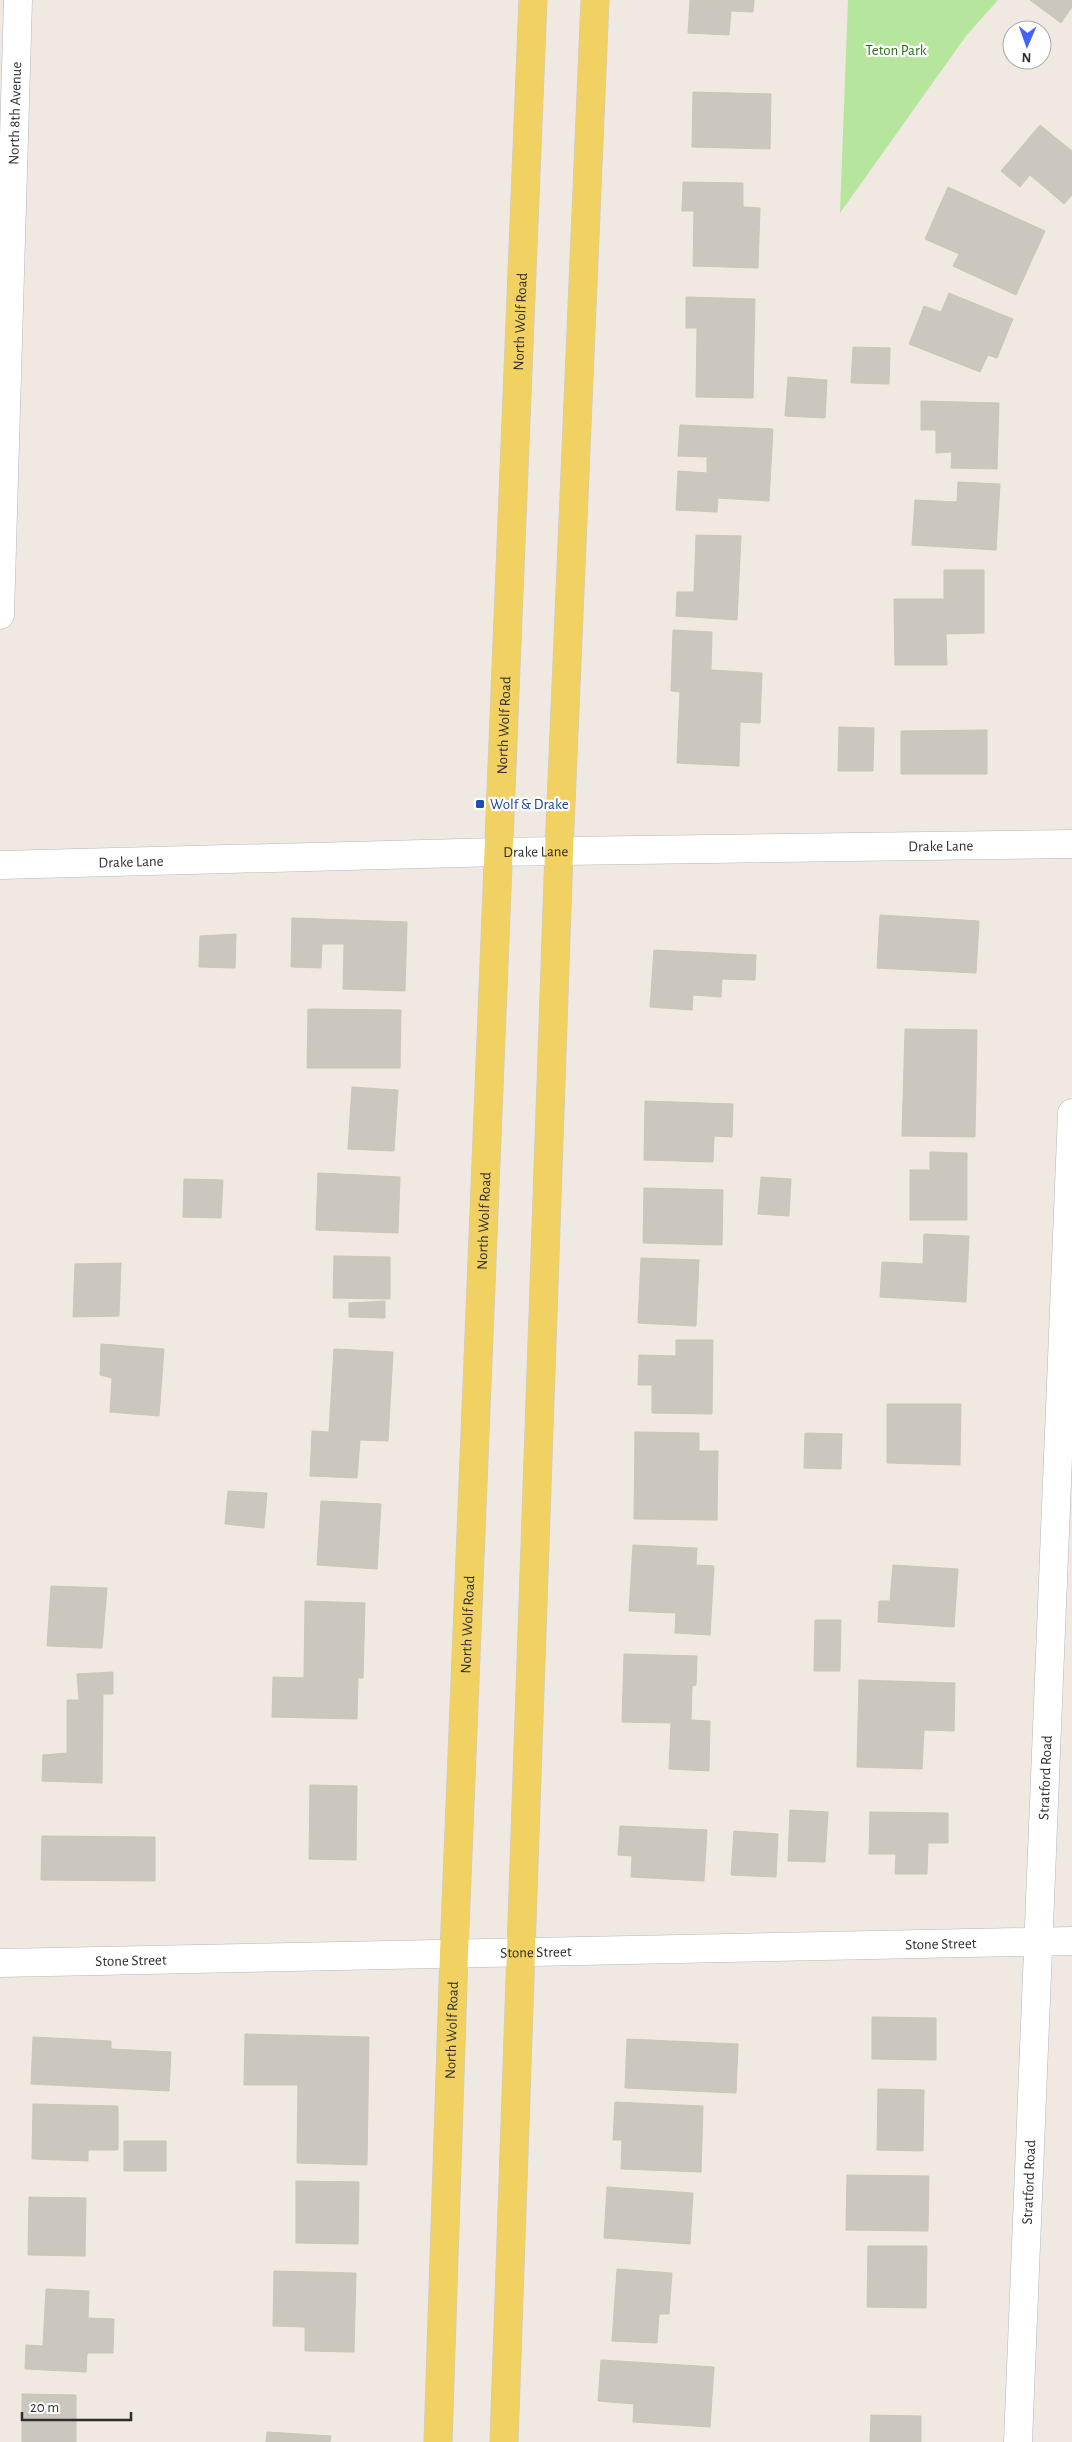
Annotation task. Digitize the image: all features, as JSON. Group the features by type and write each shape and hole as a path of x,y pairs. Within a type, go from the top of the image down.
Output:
{"main road":[{"name":"North Wolf Road","path":"438,2442 454,1954 533,0"},
{"path":"504,2442 559,851 595,0"}],"street":[{"name":"North 8th Avenue","path":"0,615 18,0"},
{"name":"Drake Lane","path":"0,865 499,852 1072,844"},
{"name":"Stratford Road","path":"1018,2442 1072,1112"},
{"name":"Stone Street","path":"0,1963 1072,1941"}],"green space":[{"name":"Teton Park","path":"848,0 998,0 966,36 840,213"}],"building":[{"path":"690,0 754,0 753,12 731,11 729,35 688,33"},
{"path":"1030,0 1072,0 1072,7 1061,23"},
{"path":"693,92 771,94 770,149 692,147"},
{"path":"1040,125 1072,151 1072,195 1064,204 1030,175 1020,187 1001,171"},
{"path":"683,182 743,183 743,207 760,208 758,268 693,266 694,211 682,211"},
{"path":"948,187 1045,231 1016,295 953,266 959,254 925,239"},
{"path":"949,293 1013,319 997,358 988,355 980,372 909,344 924,306 941,312"},
{"path":"686,297 755,299 753,398 696,397 697,328 686,328"},
{"path":"853,347 890,348 889,384 851,383"},
{"path":"788,377 827,380 825,418 785,416"},
{"path":"921,401 999,403 997,469 951,468 952,452 936,453 936,430 921,430"},
{"path":"680,425 773,429 769,501 718,498 717,512 676,510 678,471 707,473 707,457 678,456"},
{"path":"958,482 1000,484 996,550 912,545 915,500 957,502"},
{"path":"696,535 741,536 737,620 676,616 677,592 694,592"},
{"path":"944,570 984,570 984,633 946,634 947,665 895,665 894,599 944,599"},
{"path":"673,630 712,632 711,670 762,673 760,723 740,722 739,766 677,763 680,692 671,691"},
{"path":"839,727 874,728 873,771 838,771"},
{"path":"987,730 987,774 901,774 901,731"},
{"path":"880,915 979,921 976,973 877,968"},
{"path":"292,918 407,922 405,991 343,989 344,944 322,944 321,968 291,967"},
{"path":"236,934 235,968 199,967 200,936"},
{"path":"654,950 756,955 755,980 722,979 721,997 693,995 692,1010 650,1007"},
{"path":"308,1009 401,1010 400,1068 307,1068"},
{"path":"905,1029 977,1030 975,1137 902,1136"},
{"path":"352,1087 398,1090 394,1151 348,1149"},
{"path":"645,1101 733,1104 732,1137 714,1136 713,1162 644,1160"},
{"path":"930,1152 967,1153 967,1220 910,1220 910,1170 930,1170"},
{"path":"318,1173 400,1177 398,1233 316,1230"},
{"path":"761,1177 791,1179 789,1216 758,1214"},
{"path":"184,1179 223,1180 221,1218 183,1217"},
{"path":"644,1188 723,1190 722,1245 643,1243"},
{"path":"924,1234 969,1236 966,1302 880,1297 882,1262 923,1264"},
{"path":"334,1256 390,1257 390,1299 333,1298"},
{"path":"641,1258 699,1260 696,1326 638,1323"},
{"path":"121,1263 119,1316 73,1317 75,1264"},
{"path":"385,1301 385,1318 349,1317 349,1303"},
{"path":"676,1340 713,1340 712,1414 652,1413 652,1385 638,1385 639,1355 676,1356"},
{"path":"101,1344 164,1349 159,1416 110,1412 112,1378 100,1375"},
{"path":"334,1349 393,1352 388,1441 360,1440 357,1478 310,1476 312,1431 329,1432"},
{"path":"887,1404 961,1404 960,1465 887,1463"},
{"path":"635,1432 699,1433 699,1451 718,1451 717,1520 634,1519"},
{"path":"805,1433 842,1434 841,1469 804,1468"},
{"path":"228,1491 267,1493 264,1528 225,1524"},
{"path":"321,1501 381,1504 377,1569 317,1565"},
{"path":"633,1545 697,1548 696,1565 714,1566 710,1635 675,1633 676,1613 629,1611"},
{"path":"893,1565 958,1569 954,1627 878,1622 879,1601 890,1601"},
{"path":"51,1586 107,1588 102,1648 47,1646"},
{"path":"305,1601 365,1603 363,1678 358,1678 357,1719 272,1717 273,1677 304,1678"},
{"path":"815,1620 841,1620 840,1671 814,1671"},
{"path":"624,1654 697,1656 696,1685 692,1686 691,1720 710,1721 709,1771 669,1769 671,1723 622,1722"},
{"path":"113,1672 113,1694 103,1694 102,1783 42,1781 43,1755 67,1753 67,1700 79,1700 77,1674"},
{"path":"859,1680 955,1683 954,1731 924,1730 922,1769 857,1767"},
{"path":"310,1785 357,1786 356,1860 309,1859"},
{"path":"790,1810 828,1812 825,1862 788,1861"},
{"path":"870,1812 948,1813 948,1843 928,1843 927,1874 895,1874 896,1854 869,1854"},
{"path":"620,1826 707,1830 704,1881 631,1877 632,1856 618,1855"},
{"path":"734,1831 778,1834 776,1877 731,1875"},
{"path":"42,1836 155,1837 155,1881 41,1880"},
{"path":"872,2017 936,2018 936,2060 872,2059"},
{"path":"245,2034 369,2037 367,2165 297,2163 298,2085 244,2085"},
{"path":"33,2037 111,2041 111,2049 171,2052 169,2091 31,2084"},
{"path":"627,2039 738,2044 736,2093 625,2088"},
{"path":"878,2089 924,2090 923,2151 877,2150"},
{"path":"615,2102 703,2106 701,2172 621,2169 622,2140 613,2140"},
{"path":"33,2104 118,2106 118,2150 88,2150 88,2161 32,2159"},
{"path":"124,2141 166,2141 166,2171 124,2171"},
{"path":"847,2175 929,2176 928,2231 846,2230"},
{"path":"296,2181 359,2182 358,2244 296,2243"},
{"path":"607,2187 693,2193 690,2244 604,2238"},
{"path":"29,2197 86,2198 85,2256 28,2255"},
{"path":"868,2246 927,2246 926,2308 867,2307"},
{"path":"617,2269 672,2273 669,2314 659,2314 657,2343 612,2341"},
{"path":"274,2271 356,2273 354,2352 305,2351 305,2327 273,2326"},
{"path":"46,2289 89,2291 88,2318 114,2319 113,2353 87,2353 86,2372 25,2369 26,2345 43,2346"},
{"path":"601,2360 714,2367 710,2427 633,2422 634,2404 598,2401"},
{"path":"22,2394 76,2395 76,2442 22,2442"},
{"path":"871,2415 921,2416 921,2442 870,2442"},
{"path":"267,2432 331,2436 330,2442 266,2442"}],"place":[{"name":"Wolf & Drake","path":"480,804"}]}
